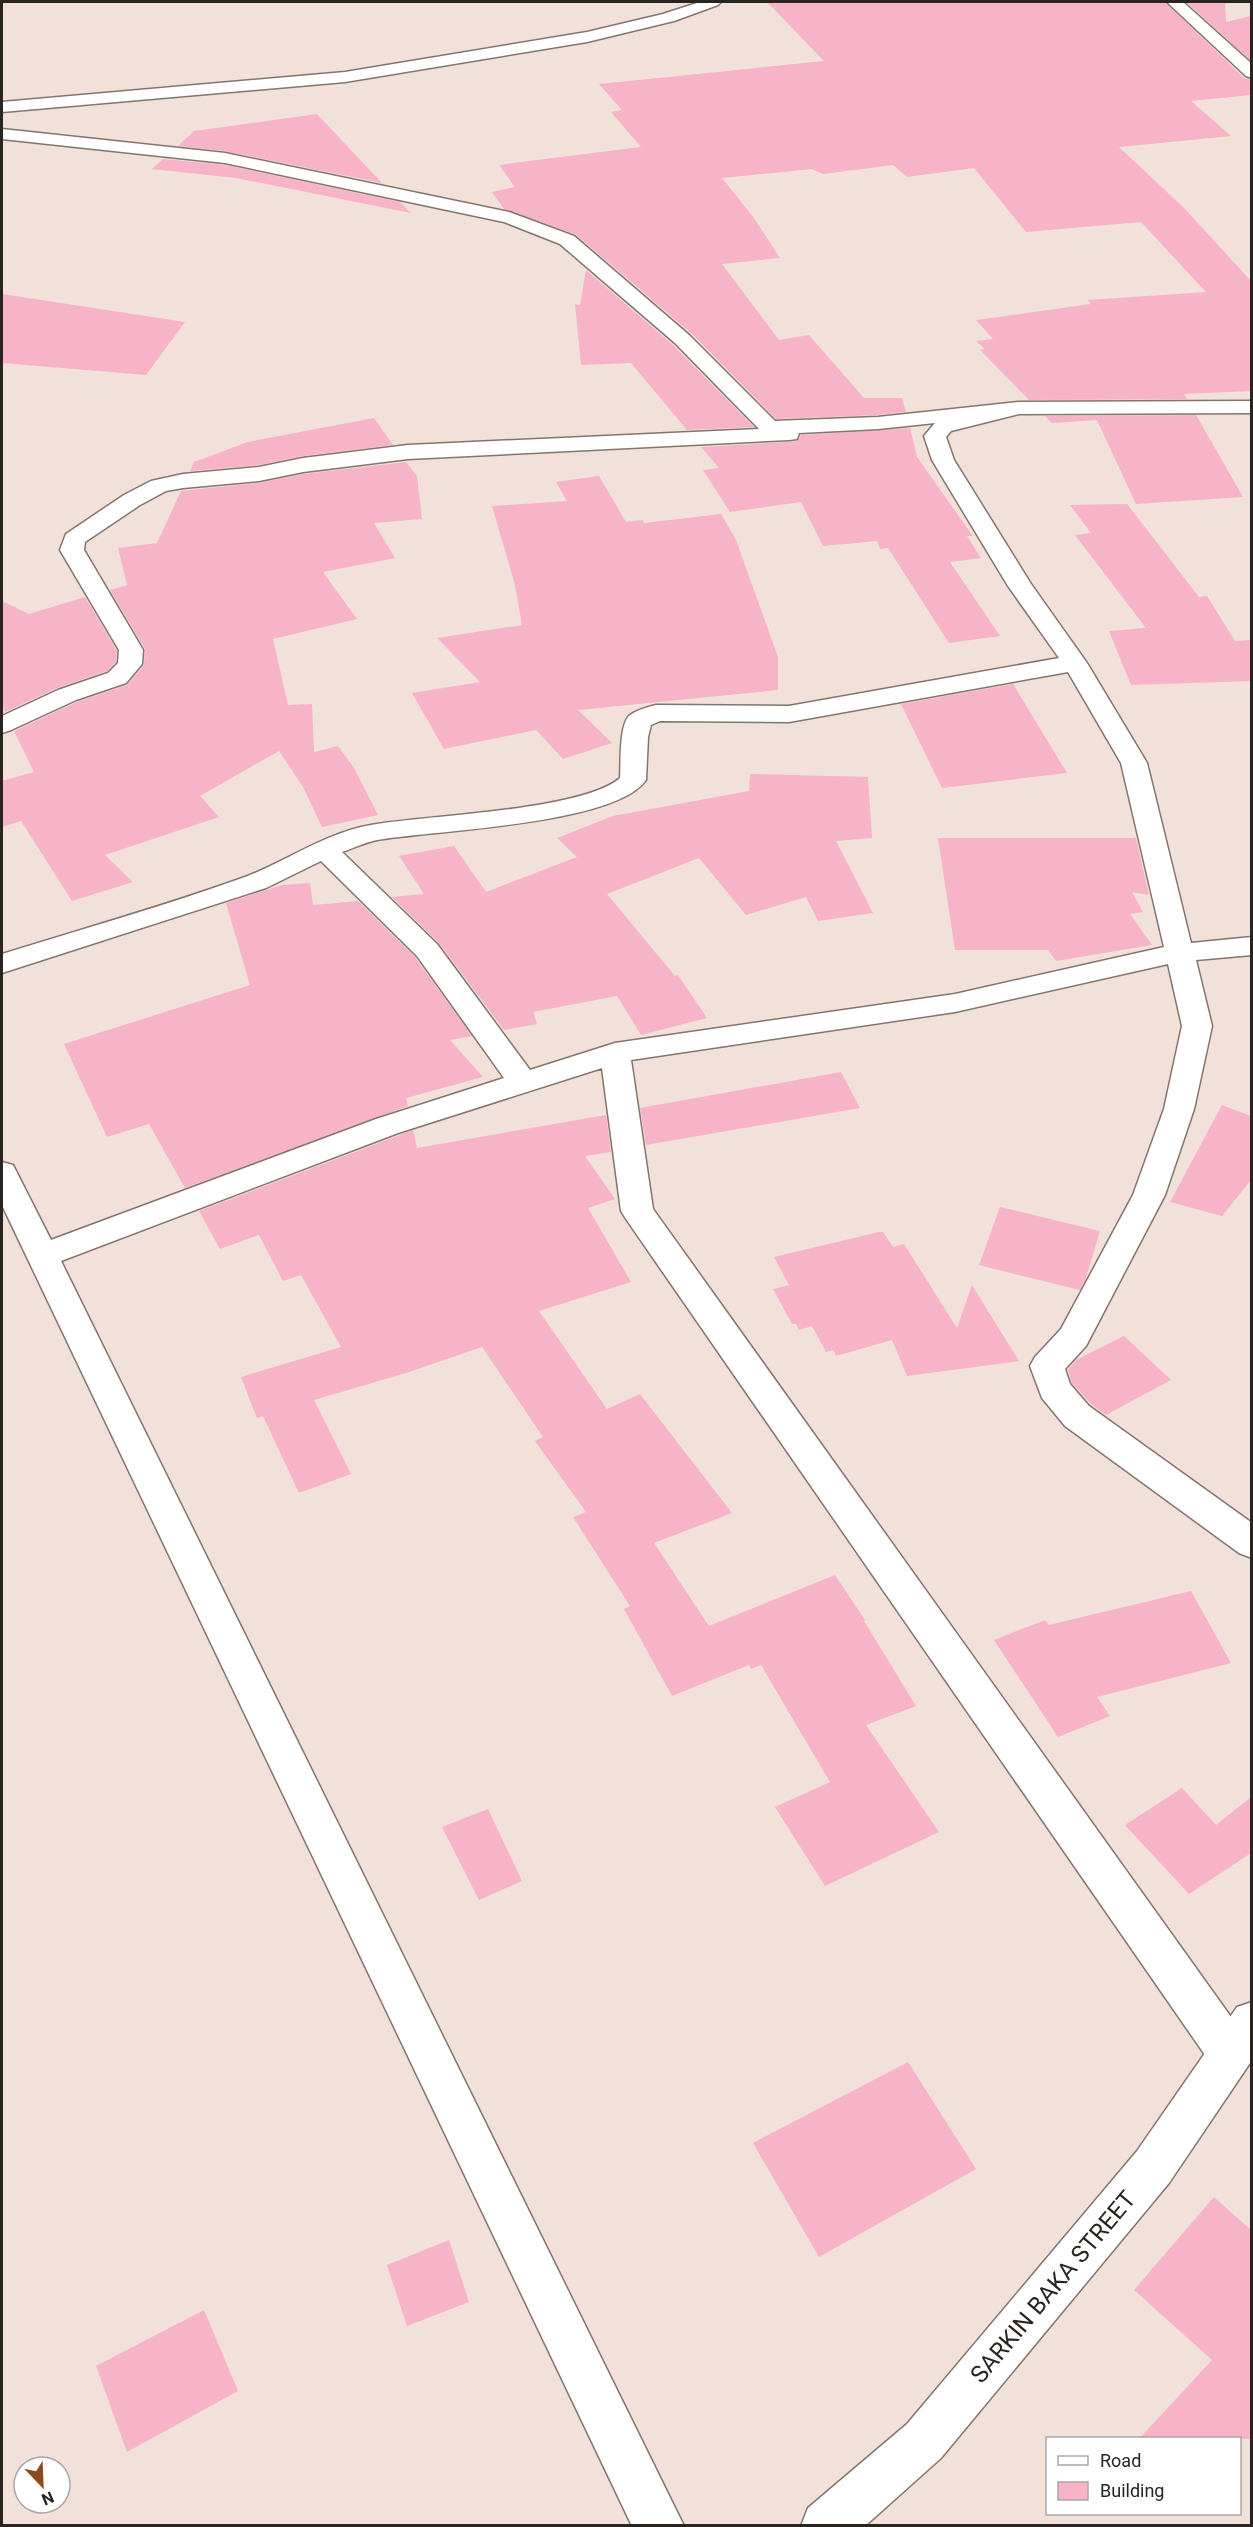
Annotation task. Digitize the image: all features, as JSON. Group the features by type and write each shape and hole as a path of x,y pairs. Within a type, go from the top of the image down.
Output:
{"street":[{"path":"2,107 345,77 587,37 668,18 713,2"},
{"path":"1174,2 1251,73"},
{"path":"2,134 225,158 367,186 509,218 567,240 682,339 770,428 878,423 1019,408 1251,407"},
{"path":"2,725 67,695 117,678 130,664 131,650 72,550 74,539 132,500 159,486 408,452 944,426 1019,408"},
{"path":"944,426 935,436 943,460 1020,586 1075,663 1134,763 1197,1026 1179,1109 1149,1195 1074,1337 1047,1366 1054,1389 1077,1416 1251,1543"},
{"path":"2,964 256,882 324,849 371,833 552,810 604,797 624,788 633,780 635,737 639,721 656,713 789,714 1075,663"},
{"path":"324,849 427,950 524,1083"},
{"path":"42,1256 387,1126 615,1053 955,1003 1179,952 1251,946"},
{"path":"615,1053 637,1210 1241,2038"},
{"path":"2,1173 659,2526"},
{"name":"SARKIN BAKA STREET","path":"826,2526 924,2441 1153,2167 1241,2038"}],"building":[{"path":"767,2 1165,2 1244,78 1251,80 1251,95 1191,101 1231,136 1119,147 1184,208 1251,281 1251,391 1184,394 1187,399 1029,400 980,350 985,349 976,341 993,339 976,320 1091,304 1088,300 1206,292 1141,222 1026,232 974,168 907,177 893,165 823,174 812,169 722,178 754,218 780,258 722,264 779,340 809,335 864,398 902,398 906,412 878,415 776,419 691,333 575,234 504,209 492,192 515,187 499,165 641,147 611,112 622,110 599,84 824,61"},
{"path":"1186,2 1225,2 1226,22 1251,16 1251,61"},
{"path":"317,114 382,183 225,151 178,146 194,131"},
{"path":"163,159 225,165 400,202 411,213 236,178 152,169"},
{"path":"586,270 673,345 754,427 687,430 631,363 581,365 575,304 580,305"},
{"path":"2,294 185,322 146,375 2,363"},
{"path":"1196,415 1243,497 1136,504 1097,420 1052,423 1045,416"},
{"path":"374,418 393,445 303,456 259,465 190,471 194,462 248,442"},
{"path":"910,428 917,457 973,536 967,536 981,558 950,562 1000,636 949,643 888,548 880,549 877,541 823,546 801,502 730,512 703,470 719,468 701,447 789,442 797,441 801,435"},
{"path":"406,462 417,476 422,519 374,523 395,558 323,572 357,619 273,639 288,705 312,704 314,752 338,746 354,768 378,815 322,827 303,787 279,751 200,796 219,817 105,855 133,882 72,901 21,821 2,827 2,781 34,772 14,731 77,702 127,685 144,665 145,649 110,590 127,585 118,548 157,543 181,491 259,483 303,474"},
{"path":"599,476 626,522 643,520 644,523 721,514 736,540 778,657 778,690 578,710 612,743 563,759 536,730 444,749 412,693 480,682 437,638 522,625 515,585 492,506 567,501 556,482"},
{"path":"1127,504 1199,597 1207,596 1235,641 1251,640 1251,681 1131,685 1109,631 1146,628 1075,535 1091,533 1070,505"},
{"path":"85,597 117,651 116,662 107,671 57,688 5,712 2,704 2,601 29,614"},
{"path":"1013,684 1067,773 942,788 901,704"},
{"path":"750,774 868,777 872,838 836,841 873,913 818,921 806,897 746,915 699,858 607,894 675,976 678,975 707,1018 641,1035 617,996 533,1012 537,1024 504,1030 439,943 392,897 424,894 399,856 454,846 486,892 577,857 557,838 613,816 749,791"},
{"path":"938,838 1136,838 1149,895 1132,892 1143,912 1130,914 1152,945 1056,961 1048,950 955,950"},
{"path":"310,883 313,905 358,901 415,957 472,1036 450,1040 483,1077 406,1098 408,1106 185,1188 149,1124 107,1137 64,1044 250,985 226,903 282,885"},
{"path":"841,1072 860,1108 646,1145 640,1108"},
{"path":"1222,1105 1251,1116 1251,1180 1222,1216 1170,1202"},
{"path":"606,1115 611,1152 585,1156 615,1199 588,1208 631,1282 539,1311 607,1409 640,1394 732,1513 654,1543 709,1626 835,1575 865,1620 916,1706 866,1725 939,1832 825,1886 775,1807 830,1782 761,1665 751,1669 749,1665 672,1696 624,1609 630,1606 573,1517 586,1512 535,1441 543,1437 482,1347 406,1373 314,1400 351,1474 299,1493 263,1416 257,1418 241,1377 341,1347 301,1275 283,1281 259,1235 220,1249 199,1211 413,1130 417,1148"},
{"path":"1000,1207 1100,1231 1086,1278 1080,1290 979,1265"},
{"path":"883,1232 893,1247 904,1244 957,1328 972,1285 1019,1361 907,1376 892,1340 836,1356 833,1350 826,1352 812,1326 799,1330 796,1324 792,1324 773,1289 789,1285 774,1257"},
{"path":"1124,1336 1171,1380 1106,1415 1091,1404 1072,1383 1068,1370 1076,1360"},
{"path":"1191,1591 1231,1663 1097,1697 1110,1716 1058,1737 994,1640 1045,1620 1049,1625"},
{"path":"1182,1788 1216,1825 1251,1797 1251,1853 1189,1894 1125,1825"},
{"path":"488,1809 522,1881 479,1900 442,1827"},
{"path":"908,2062 976,2169 819,2257 753,2143"},
{"path":"1214,2197 1251,2230 1251,2439 1241,2439 1241,2437 1141,2437 1212,2360 1134,2290"},
{"path":"449,2240 469,2302 407,2326 387,2265"},
{"path":"204,2310 238,2391 127,2452 96,2366"}]}
